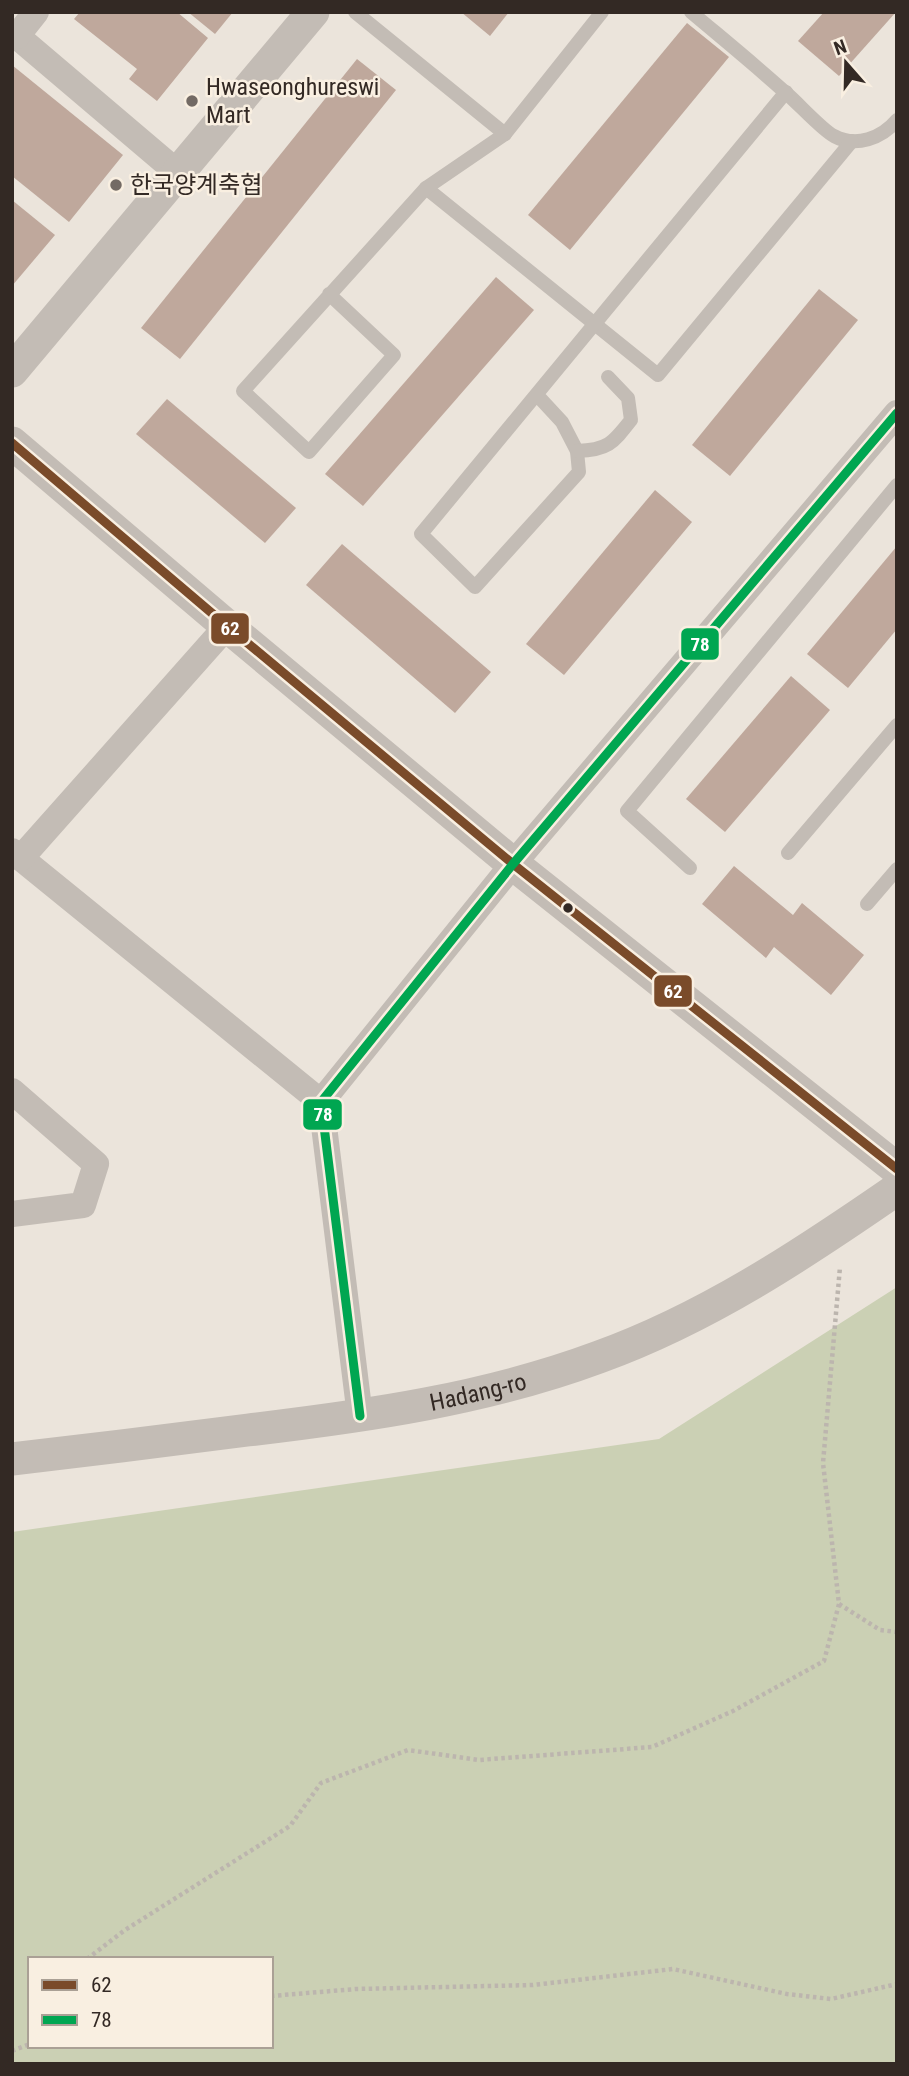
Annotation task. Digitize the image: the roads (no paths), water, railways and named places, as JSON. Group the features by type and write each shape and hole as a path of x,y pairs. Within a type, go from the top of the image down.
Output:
{"street":[{"path":"36,12 15,34 178,173"},
{"path":"12,371 313,12"},
{"path":"321,1102 513,864 897,413"},
{"path":"12,443 513,864 897,1170"},
{"path":"227,626 17,855 321,1102 360,1416"},
{"path":"12,1091 96,1164 83,1205 12,1214"},
{"name":"Hadang-ro","path":"12,1460 360,1416 498,1388 546,1375 600,1357 682,1322 754,1282 844,1226 897,1189"}],"lane":[{"path":"355,12 505,134"},
{"path":"329,294 394,355 309,452 243,391 329,294 426,187 505,134 602,12"},
{"path":"691,12 834,136 852,142 868,141 889,130 897,120"},
{"path":"537,395 562,422 578,451 579,472 475,587 421,534 786,92"},
{"path":"426,187 658,375 852,142"},
{"path":"578,451 595,451 615,441 631,420 628,398 608,377"},
{"path":"690,868 627,811 897,485"},
{"path":"788,853 897,725"},
{"path":"867,904 897,869"}],"place":[{"name":"Hwaseonghureswi Mart","path":"192,101"},
{"name":"한국양계축협","path":"116,185"}]}
